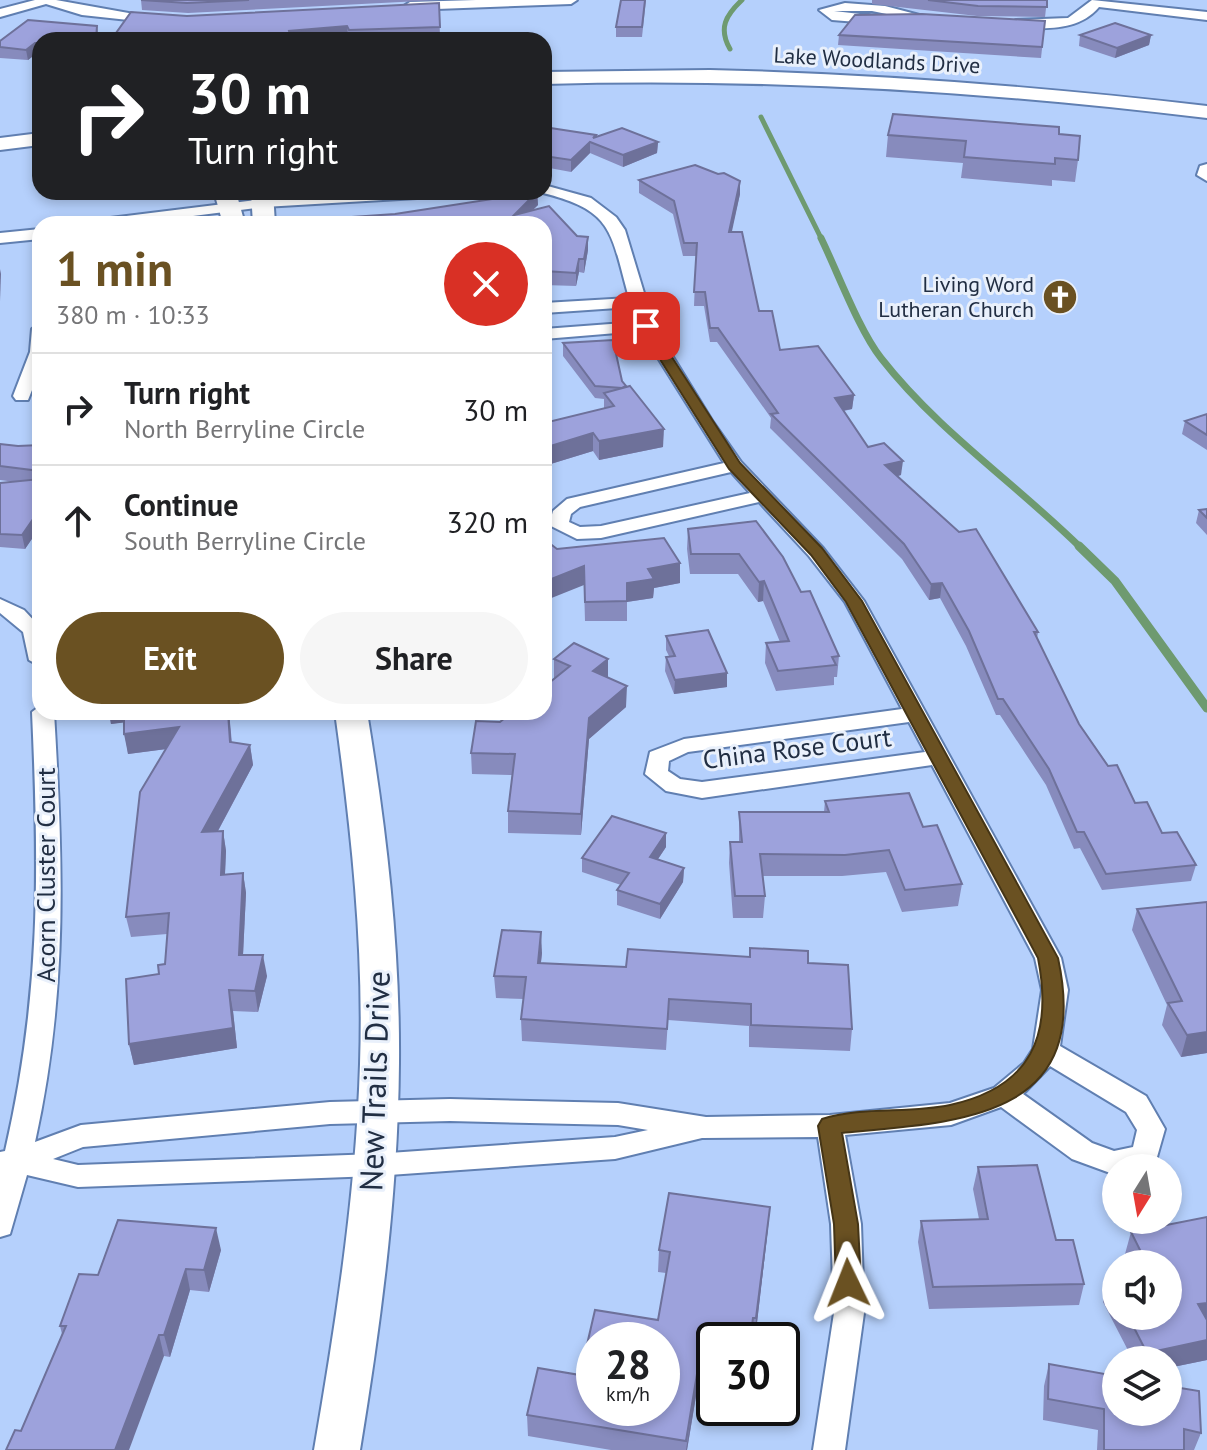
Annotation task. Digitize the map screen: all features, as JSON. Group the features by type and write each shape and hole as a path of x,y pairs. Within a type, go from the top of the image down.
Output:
{"main road":[{"name":"Lake Woodlands Drive","path":"552,78 796,80 960,87 1207,112"},
{"name":"Lake Woodlands Drive","path":"552,96 804,96 1096,115 1207,128"},
{"path":"0,144 32,140"},
{"name":"New Trails Drive","path":"337,1450 362,1302 378,1111 379,971 368,840 352,720"}],"street":[{"path":"0,13 48,0 82,11 172,20"},
{"path":"397,7 571,0"},
{"path":"1164,0 1207,5"},
{"path":"997,22 1065,23 1081,19 1097,2 1207,16"},
{"path":"921,17 893,9 857,5 835,4 825,10 842,17 936,18"},
{"path":"9,1162 81,1136 378,1111 618,1114 706,1128 830,1126 951,1114 1004,1095 1033,1070 1046,1051 1055,990 1048,958 854,601 816,552 735,466 678,380 646,326 617,230 609,216 574,196 552,191"},
{"path":"178,216 264,209 370,206 398,200"},
{"path":"0,238 32,235"},
{"path":"552,307 638,302"},
{"path":"552,333 646,326"},
{"path":"22,396 32,368"},
{"path":"735,466 574,503 562,511 559,525 577,533 601,532 761,496"},
{"path":"0,605 25,617 32,632"},
{"name":"China Rose Court","path":"915,714 684,746 658,757 656,774 674,786 702,790 939,757"},
{"name":"Acorn Cluster Court","path":"0,1225 9,1162 33,1086 49,957 50,844 43,720"},
{"path":"1004,1095 1082,1151 1113,1163 1145,1156 1151,1129 1136,1104 1046,1051"},
{"path":"829,1450 849,1313 846,1224 830,1126"},
{"path":"9,1162 78,1176 375,1165 615,1148 706,1128"}],"building":[{"path":"141,0 249,0 187,3"},
{"path":"621,0 645,0 642,27 616,27"},
{"path":"928,0 1047,0 1047,7 978,6"},
{"path":"439,3 440,27 349,30 347,26 289,32 117,32 131,12 187,16"},
{"path":"922,14 1045,21 1042,47 839,35 855,15"},
{"path":"28,20 97,26 97,32 32,32 32,45 26,50 0,47 0,41"},
{"path":"1115,23 1151,35 1117,48 1080,35"},
{"path":"893,114 1059,127 1059,134 1080,136 1078,160 1055,158 1055,164 964,157 966,141 888,135"},
{"path":"552,128 596,135 593,138 622,128 658,142 623,155 590,142 571,160 552,157"},
{"path":"695,165 740,181 729,232 742,232 759,311 772,311 780,350 818,346 854,395 835,398 868,447 884,443 903,461 885,465 959,532 976,529 1038,632 1034,632 1079,724 1108,766 1117,765 1135,803 1147,802 1162,833 1177,832 1196,865 1106,874 1084,832 1077,832 1049,769 1003,699 998,699 969,631 942,583 931,584 904,544 771,414 778,413 718,328 710,328 705,292 694,292 697,243 684,243 674,201 639,180"},
{"path":"485,200 529,200 514,215 549,206 577,236 588,237 584,259 579,259 576,273 552,272 552,216 367,216"},
{"path":"613,340 622,381 626,386 622,388 595,386 563,343"},
{"path":"630,386 664,429 599,441 593,433 552,446 552,421 614,406 604,393"},
{"path":"1207,414 1207,435 1185,421"},
{"path":"0,444 32,445 32,470 0,466"},
{"path":"32,480 32,521 22,535 0,534 0,483"},
{"path":"756,521 783,557 801,592 810,591 839,656 832,657 836,665 778,671 766,643 789,641 764,581 759,582 739,554 691,554 688,529"},
{"path":"664,538 680,563 648,569 654,579 627,583 627,601 585,602 584,566 552,579 552,545 557,549"},
{"path":"708,630 727,673 675,680 666,657 675,656 666,636"},
{"path":"574,643 608,659 593,671 627,686 589,718 581,814 508,811 515,754 471,753 476,721 552,720 552,681 570,666 554,659"},
{"path":"124,720 229,720 230,742 250,745 202,832 223,831 221,875 243,873 239,955 263,955 255,991 229,990 233,1028 129,1044 126,979 159,974 158,965 165,964 169,913 126,917 140,792 179,727 124,734"},
{"path":"909,793 923,827 937,825 962,884 905,890 889,850 845,855 760,854 765,896 735,896 730,842 742,842 739,812 829,812 825,801"},
{"path":"612,816 666,833 650,857 684,868 660,904 617,890 629,873 582,858"},
{"path":"1207,902 1207,1032 1187,1035 1168,1003 1182,1001 1137,909"},
{"path":"502,930 541,932 538,963 626,967 628,949 750,957 750,948 808,951 808,963 848,965 852,1029 751,1025 751,1004 669,999 667,1029 521,1019 526,977 494,976"},
{"path":"1037,1165 1056,1240 1073,1240 1084,1284 933,1287 921,1221 988,1219 978,1167"},
{"path":"669,1193 770,1207 756,1318 752,1322 696,1322 696,1380 686,1441 594,1426 680,1426 680,1322 592,1322 595,1310 658,1320 670,1252 659,1250"},
{"path":"1207,1217 1207,1303 1198,1304 1207,1320 1207,1340 1179,1346 1143,1346 1135,1330 1182,1330 1182,1250 1140,1250 1132,1234 1182,1234 1182,1222"},
{"path":"118,1220 216,1228 204,1270 186,1269 164,1335 159,1335 115,1450 6,1450 15,1430 21,1431 66,1326 60,1326 79,1274 98,1275"},
{"path":"1049,1364 1102,1373 1102,1409 1048,1399"},
{"path":"538,1368 576,1374 576,1423 527,1415"},
{"path":"1182,1388 1199,1391 1201,1433 1184,1429 1184,1450 1104,1450 1104,1426 1182,1426"}],"waterway":[{"path":"730,49 724,28 732,11 742,0"},
{"path":"761,117 822,240"},
{"path":"821,238 857,317 881,358 952,433 1081,548"},
{"path":"1079,546 1115,581 1207,708"}],"place":[{"name":"Living Word Lutheran Church","path":"1060,297"}],"route":[{"path":"646,326 735,466 816,552 854,601 1021,903 1048,958 1055,990 1046,1051 1033,1070 1004,1095 951,1114 830,1126 846,1224 848,1283"}]}
